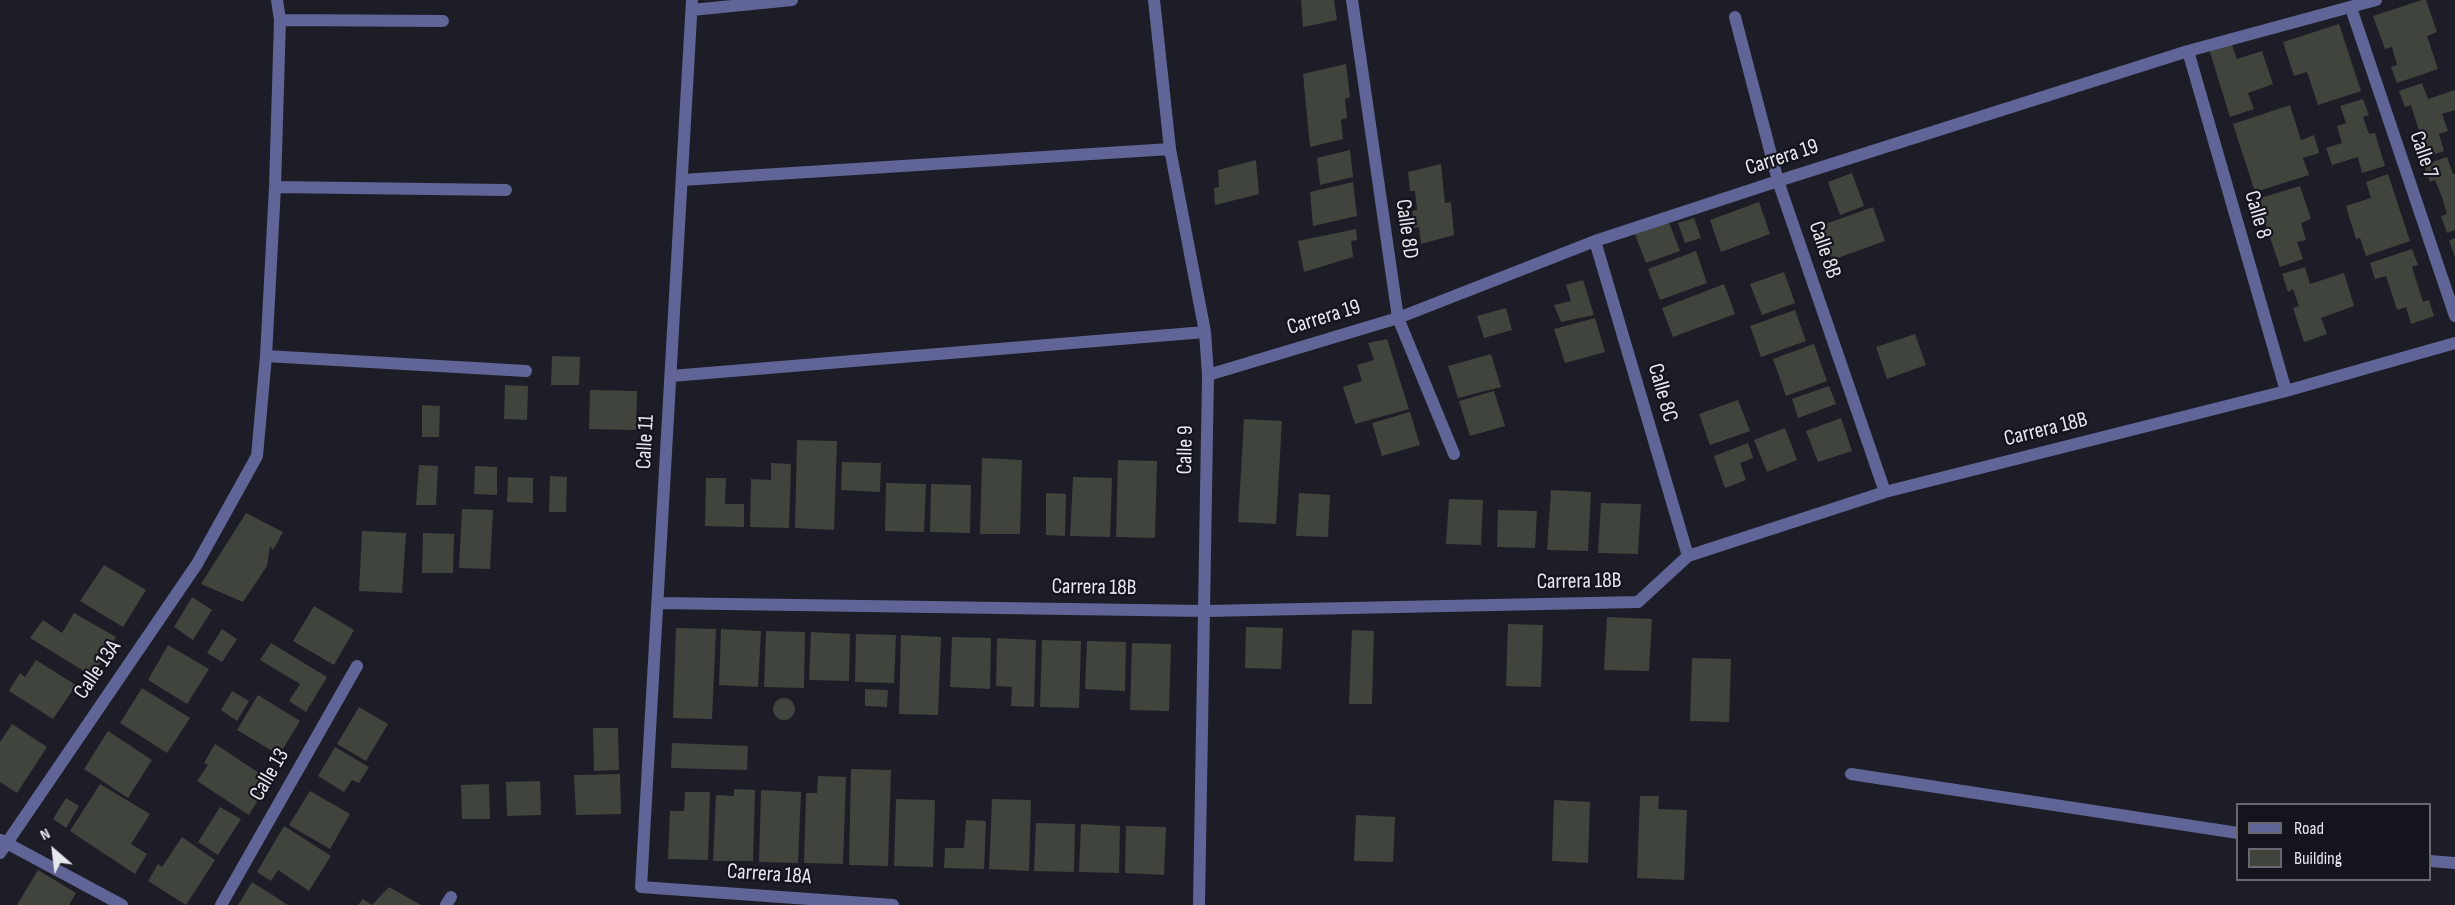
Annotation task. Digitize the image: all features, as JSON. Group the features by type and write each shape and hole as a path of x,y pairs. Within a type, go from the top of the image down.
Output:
{"street":[{"name":"Calle 13A","path":"2,845 197,564 257,456 266,356 275,187 280,20 277,0"},
{"path":"692,5 792,0"},
{"name":"Calle 9","path":"1154,0 1170,149 1205,332 1208,375 1200,905"},
{"name":"Calle 8D","path":"1352,0 1398,318 1454,454"},
{"name":"Carrera 19","path":"1208,375 1398,318 1595,241 1778,181 2188,51 2376,0"},
{"name":"Calle 11","path":"641,887 692,5"},
{"name":"Calle 7","path":"2351,8 2455,316"},
{"name":"Calle 8B","path":"1735,17 1778,181 1885,492"},
{"path":"280,20 443,21"},
{"name":"Calle 8","path":"2188,51 2286,391"},
{"path":"682,180 1170,149"},
{"path":"275,187 506,190"},
{"name":"Calle 8C","path":"1595,241 1688,556"},
{"path":"671,376 1205,332"},
{"name":"Carrera 18B","path":"658,603 1206,611 1638,602 1688,556 1885,492 2286,391 2455,343"},
{"path":"266,356 526,371"},
{"name":"Calle 13","path":"221,905 357,666"},
{"path":"1851,774 2236,833"},
{"path":"2,845 122,905"},
{"path":"2431,861 2455,863"},
{"name":"Carrera 18A","path":"641,887 893,905"}],"building":[{"path":"1301,0 1334,0 1337,20 1303,27"},
{"path":"2426,0 2437,32 2427,36 2438,69 2397,83 2391,67 2397,65 2392,47 2385,49 2373,16"},
{"path":"2339,24 2361,91 2318,105 2307,72 2294,76 2283,42"},
{"path":"2231,42 2237,59 2262,51 2273,84 2248,93 2254,109 2230,117 2209,49"},
{"path":"1346,64 1350,97 1345,99 1347,118 1341,120 1343,139 1310,147 1303,74"},
{"path":"2422,83 2428,99 2455,90 2455,110 2442,114 2448,131 2439,134 2444,151 2421,159 2416,142 2422,140 2411,105 2405,107 2399,91"},
{"path":"2363,99 2369,115 2363,117 2369,134 2375,133 2385,166 2362,173 2358,157 2332,165 2326,148 2342,143 2337,126 2346,123 2340,106"},
{"path":"2290,105 2301,140 2314,135 2319,153 2303,158 2309,175 2255,192 2233,124"},
{"path":"1350,150 1353,177 1320,185 1317,158"},
{"path":"2447,157 2453,174 2455,174 2455,230 2447,233 2441,216 2447,214 2442,197 2435,180 2430,182 2424,165"},
{"path":"1256,160 1259,194 1215,205 1214,188 1219,187 1218,170"},
{"path":"1441,164 1445,203 1451,202 1454,235 1421,244 1419,227 1414,228 1412,211 1417,210 1415,191 1410,191 1408,172"},
{"path":"1852,173 1864,206 1840,215 1828,182"},
{"path":"2388,174 2410,241 2366,256 2360,238 2356,239 2346,206 2371,198 2366,182"},
{"path":"1353,182 1357,216 1313,226 1310,192"},
{"path":"2300,186 2311,219 2301,223 2306,240 2297,242 2303,259 2280,267 2257,199"},
{"path":"1759,202 1770,234 1721,252 1710,220"},
{"path":"1873,207 1885,241 1832,260 1820,226"},
{"path":"1694,218 1701,238 1685,243 1678,223"},
{"path":"1668,220 1680,251 1646,263 1634,232"},
{"path":"1356,229 1357,240 1351,241 1353,257 1304,272 1298,241"},
{"path":"2455,238 2455,257 2449,241"},
{"path":"2412,249 2418,265 2412,267 2423,302 2429,300 2434,316 2411,324 2406,307 2397,310 2386,276 2375,279 2370,263"},
{"path":"1696,251 1707,283 1660,300 1648,269"},
{"path":"2305,267 2310,284 2344,273 2354,306 2321,318 2327,334 2304,342 2293,308 2299,306 2293,289 2288,292 2282,274"},
{"path":"1784,272 1795,303 1762,315 1750,284"},
{"path":"1583,280 1594,315 1561,322 1554,305 1571,301 1566,285"},
{"path":"1724,284 1735,314 1673,337 1662,308"},
{"path":"1506,308 1512,330 1484,338 1477,316"},
{"path":"1795,310 1806,341 1761,357 1750,326"},
{"path":"1595,318 1605,352 1565,363 1554,329"},
{"path":"1915,334 1926,365 1887,379 1876,347"},
{"path":"1387,339 1409,409 1355,424 1343,387 1362,381 1357,365 1374,360 1368,343"},
{"path":"1814,344 1827,381 1786,396 1773,359"},
{"path":"1491,354 1501,387 1458,398 1448,366"},
{"path":"552,356 580,357 579,385 551,385"},
{"path":"505,385 528,386 527,420 504,419"},
{"path":"1829,386 1836,404 1798,418 1792,399"},
{"path":"590,390 637,391 636,430 589,429"},
{"path":"1494,391 1505,426 1470,436 1459,401"},
{"path":"1738,400 1750,431 1710,445 1699,414"},
{"path":"422,405 440,406 439,437 422,437"},
{"path":"1410,412 1420,445 1382,456 1372,423"},
{"path":"1841,418 1852,451 1818,462 1806,431"},
{"path":"1244,419 1282,421 1276,524 1238,522"},
{"path":"1785,428 1797,460 1767,472 1754,440"},
{"path":"797,440 837,441 834,530 795,528"},
{"path":"1748,443 1753,458 1740,463 1746,480 1725,488 1714,456"},
{"path":"982,458 1022,460 1020,534 980,534"},
{"path":"1118,460 1157,461 1155,538 1116,537"},
{"path":"842,462 881,463 880,492 841,490"},
{"path":"771,463 791,464 789,528 750,527 751,479 771,480"},
{"path":"419,465 438,466 436,505 416,505"},
{"path":"475,466 497,467 497,495 474,494"},
{"path":"550,476 567,477 566,512 549,512"},
{"path":"508,477 533,478 533,503 507,502"},
{"path":"1073,477 1112,478 1110,537 1070,536"},
{"path":"706,478 726,478 725,504 744,504 744,527 705,526"},
{"path":"886,483 926,484 924,532 885,531"},
{"path":"931,484 971,485 970,533 930,532"},
{"path":"1551,490 1591,492 1588,551 1547,550"},
{"path":"1046,493 1066,494 1065,536 1046,535"},
{"path":"1299,493 1330,495 1328,537 1296,536"},
{"path":"1449,499 1483,500 1481,545 1446,544"},
{"path":"1601,503 1641,504 1638,554 1598,553"},
{"path":"462,509 493,510 490,569 459,568"},
{"path":"1498,510 1537,511 1535,548 1497,547"},
{"path":"246,513 283,532 273,550 270,546 267,566 243,602 201,584"},
{"path":"362,531 406,533 402,593 359,591"},
{"path":"423,533 454,534 453,573 422,573"},
{"path":"104,565 146,590 123,627 80,601"},
{"path":"192,597 212,610 193,640 174,627"},
{"path":"314,606 354,630 334,665 293,641"},
{"path":"74,613 116,637 92,676 30,638 43,620 62,633"},
{"path":"1607,617 1652,619 1649,671 1604,670"},
{"path":"1508,624 1543,625 1541,687 1506,686"},
{"path":"1246,627 1283,628 1281,669 1245,668"},
{"path":"676,628 716,629 712,719 673,718"},
{"path":"222,629 237,639 222,662 207,653"},
{"path":"721,629 761,631 758,687 719,685"},
{"path":"1352,630 1374,631 1372,704 1349,704"},
{"path":"766,631 805,632 804,688 764,687"},
{"path":"811,632 850,634 849,681 809,680"},
{"path":"856,634 896,635 894,683 855,682"},
{"path":"901,635 941,637 938,715 899,714"},
{"path":"952,637 991,638 990,689 950,687"},
{"path":"997,638 1036,640 1034,707 1011,706 1012,687 996,686"},
{"path":"1042,640 1081,641 1079,708 1040,707"},
{"path":"1087,641 1126,642 1125,691 1085,689"},
{"path":"271,643 327,677 306,712 289,701 300,684 260,660"},
{"path":"1132,643 1171,644 1169,711 1130,710"},
{"path":"168,645 209,669 187,704 148,680"},
{"path":"1692,658 1731,659 1729,722 1690,721"},
{"path":"36,660 76,685 53,719 9,691 20,673 25,677"},
{"path":"142,688 190,718 167,753 120,723"},
{"path":"865,689 888,690 887,707 865,706"},
{"path":"232,691 249,701 237,721 221,710"},
{"path":"258,695 300,721 279,755 237,730"},
{"path":"784,698 792,701 795,709 792,717 784,720 776,717 773,709 776,701"},
{"path":"359,707 388,724 366,761 337,744"},
{"path":"12,724 47,747 17,793 0,782 0,742"},
{"path":"593,728 618,728 619,770 594,771"},
{"path":"108,731 152,760 128,798 84,769"},
{"path":"672,743 748,746 747,770 671,768"},
{"path":"215,744 270,780 249,815 197,781 208,765 204,763"},
{"path":"335,747 369,767 359,783 352,780 344,792 318,776"},
{"path":"851,769 891,770 888,866 849,865"},
{"path":"620,774 621,814 576,815 574,775"},
{"path":"818,776 846,777 843,864 804,863 806,793 817,793"},
{"path":"540,781 541,815 507,816 506,782"},
{"path":"100,784 150,814 131,844 147,854 135,874 70,831"},
{"path":"489,784 490,819 462,819 461,785"},
{"path":"734,789 755,790 753,861 713,861 716,795 734,796"},
{"path":"761,790 801,792 798,863 759,862"},
{"path":"310,791 350,814 330,849 289,825"},
{"path":"685,792 710,792 708,860 668,859 670,811 684,811"},
{"path":"1640,796 1659,796 1658,809 1687,810 1684,880 1637,878"},
{"path":"66,798 79,806 66,828 53,819"},
{"path":"896,799 935,800 933,867 894,866"},
{"path":"992,799 1031,800 1029,871 989,869"},
{"path":"1554,800 1590,802 1588,863 1552,861"},
{"path":"220,807 241,819 218,855 198,842"},
{"path":"1356,815 1395,817 1393,862 1354,861"},
{"path":"966,820 986,821 984,869 944,868 945,848 964,848"},
{"path":"1036,823 1075,824 1074,872 1034,871"},
{"path":"1081,824 1120,826 1119,873 1079,872"},
{"path":"284,826 331,856 309,891 278,870 271,881 257,872"},
{"path":"1126,826 1166,827 1164,875 1125,873"},
{"path":"182,837 215,860 186,905 148,881 158,864 162,867"},
{"path":"38,870 76,893 69,905 17,905"},
{"path":"252,882 288,905 238,905"},
{"path":"389,887 421,905 372,905"},
{"path":"363,899 372,905 358,905"}]}
